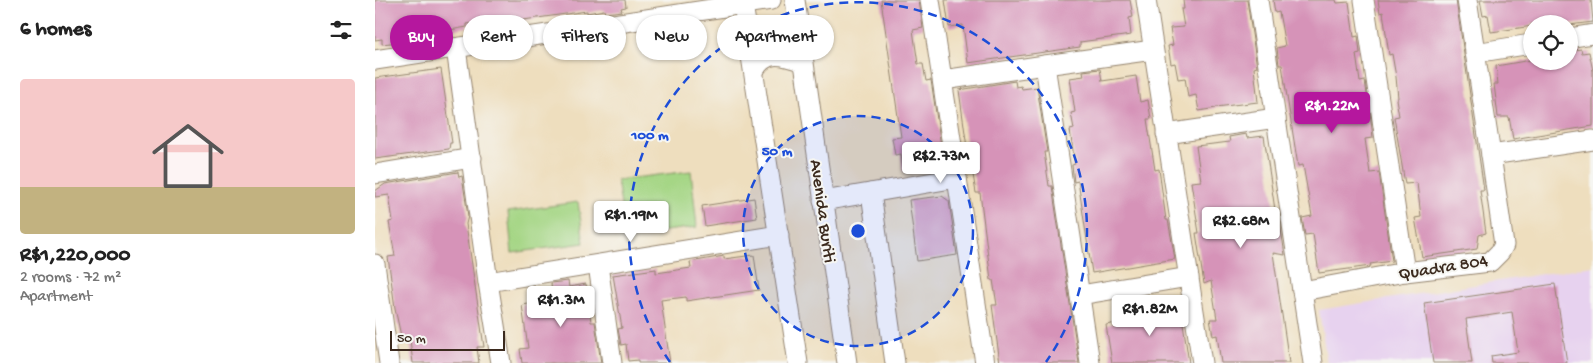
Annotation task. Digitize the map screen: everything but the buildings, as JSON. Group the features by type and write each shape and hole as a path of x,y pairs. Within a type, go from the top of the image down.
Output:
{"street":[{"path":"375,60 456,48 688,6 743,4 771,0"},
{"name":"Avenida Buriti","path":"795,0 847,363"},
{"path":"930,0 985,363"},
{"path":"1146,0 1202,363"},
{"path":"1258,0 1313,363"},
{"path":"1364,0 1405,272"},
{"name":"Quadra 804","path":"1302,290 1405,272 1490,262 1504,245 1467,0"},
{"path":"743,4 798,363"},
{"path":"1578,36 1593,34"},
{"path":"1475,53 1523,45"},
{"path":"456,48 501,363"},
{"path":"943,80 1153,50"},
{"path":"754,71 759,62 772,56 782,56 803,62"},
{"path":"1045,65 1090,363"},
{"path":"1166,134 1276,118"},
{"path":"1491,155 1593,140"},
{"path":"375,174 472,158"},
{"path":"823,201 957,178"},
{"path":"871,193 895,363"},
{"path":"488,282 779,235"},
{"path":"598,265 612,363"},
{"path":"375,270 389,363"},
{"path":"1080,295 1189,277"}],"shaded area":[{"path":"1593,266 1593,363 1327,363 1319,310"}],"green space":[{"path":"691,171 697,227 626,236 617,180"},
{"path":"578,202 584,243 512,253 508,212"}]}
